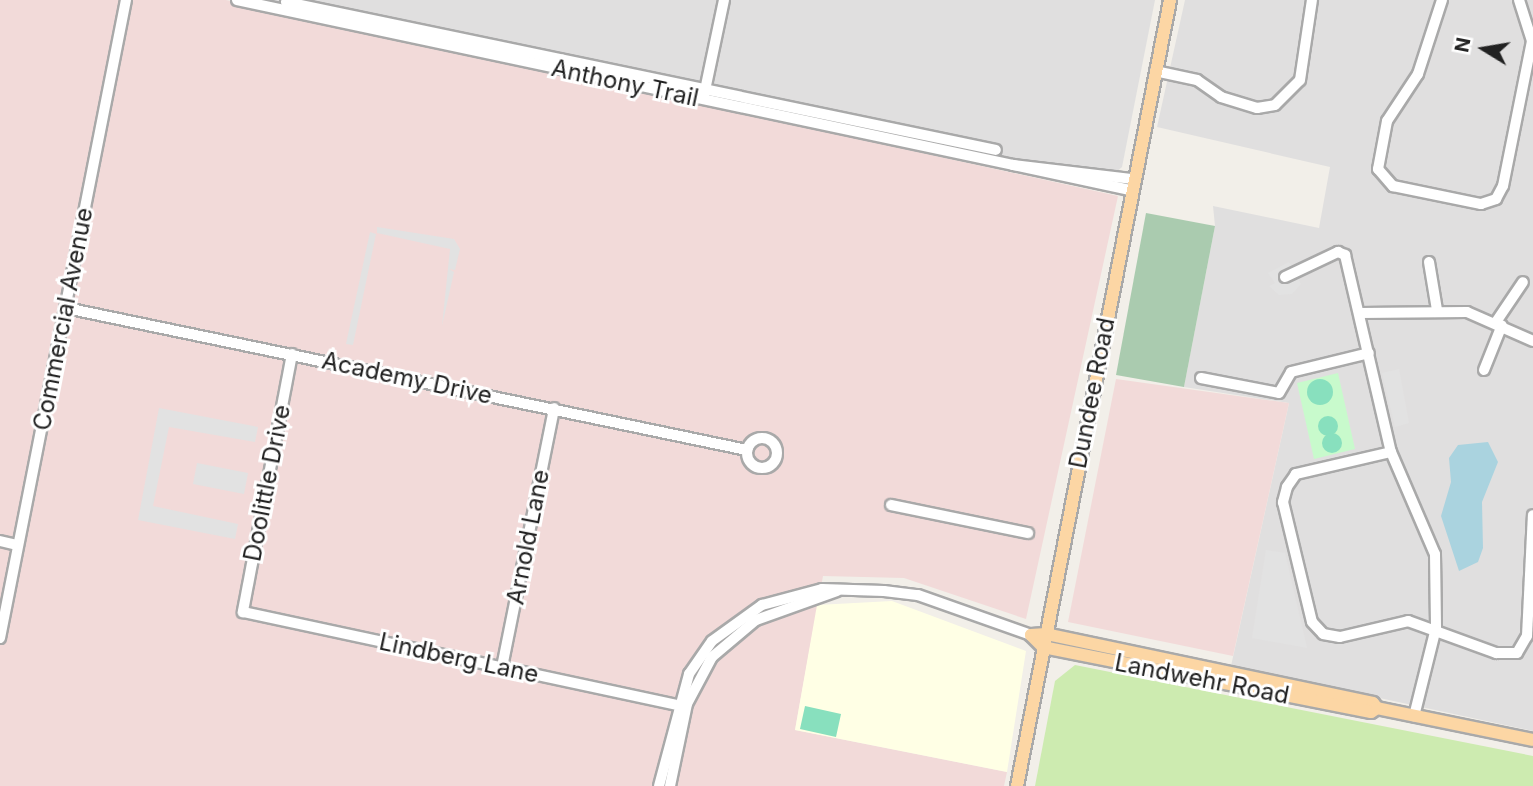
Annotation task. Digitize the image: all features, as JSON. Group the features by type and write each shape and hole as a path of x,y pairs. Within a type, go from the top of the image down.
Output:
{"main road":[{"name":"Dundee Road","path":"1017,786 1170,0"},
{"path":"1031,635 1044,641"},
{"name":"Landwehr Road","path":"1044,641 1371,712 1377,708 1533,740"}],"street":[{"name":"Commercial Avenue","path":"0,638 126,0"},
{"path":"704,94 724,0"},
{"path":"1155,71 1197,80 1221,97 1257,108 1275,105 1300,80 1312,0"},
{"path":"1442,0 1418,74 1387,121 1378,169 1393,186 1481,204 1496,199 1532,41 1524,1"},
{"name":"Anthony Trail","path":"242,1 996,150"},
{"name":"Anthony Trail","path":"286,2 704,94 923,148 1132,185"},
{"path":"923,148 926,136"},
{"path":"1285,277 1338,252 1345,256 1391,452 1435,554 1436,628 1414,716"},
{"path":"1429,262 1437,310"},
{"path":"1484,370 1499,324 1523,282"},
{"name":"Academy Drive","path":"66,308 747,450"},
{"path":"1360,313 1437,310 1499,324 1533,341"},
{"path":"1201,378 1279,393 1291,372 1369,353"},
{"name":"Doolittle Drive","path":"243,612 292,355"},
{"name":"Arnold Lane","path":"502,667 554,408"},
{"path":"1391,452 1296,474 1287,487 1283,502 1312,622 1323,634 1340,637 1375,624 1436,628 1496,653 1517,653 1527,636 1533,516"},
{"path":"891,505 1028,533"},
{"path":"0,541 18,545"},
{"path":"670,786 687,704 712,657 755,620 837,591"},
{"path":"659,786 675,705 699,657 739,617 792,595 837,591 918,595 1031,635"},
{"name":"Lindberg Lane","path":"243,612 675,705"}],"shaded area":[{"path":"0,0 226,0 1118,196 1026,619 904,578 823,576 795,730 1007,772 1004,786 0,786"},
{"path":"265,0 1155,0 1122,167 1115,173 974,153"},
{"path":"1185,0 1533,0 1533,731 1231,666 1289,403 1184,387 1215,226 1213,206 1319,228 1330,167 1157,127"},
{"path":"1146,213 1215,226 1184,387 1116,375"},
{"path":"377,227 454,239 460,249 455,270 449,269 454,272 442,326 450,249 377,233"},
{"path":"370,232 376,234 353,345 346,344"},
{"path":"1289,262 1301,284 1292,294 1279,295 1269,286 1275,283 1268,273"},
{"path":"1399,369 1409,423 1395,427 1382,373"},
{"path":"1116,379 1289,403 1233,656 1068,622"},
{"path":"159,408 258,427 255,442 169,427 153,506 238,524 235,539 138,520"},
{"path":"197,463 248,473 244,494 193,484"},
{"path":"1266,550 1285,553 1307,648 1252,638"},
{"path":"892,601 1026,651 1007,772 795,730 817,605"}],"green space":[{"path":"1338,373 1355,449 1314,459 1297,383"},
{"path":"1320,379 1329,383 1333,392 1329,401 1320,405 1311,401 1307,392 1311,383"},
{"path":"1324,416 1332,416 1338,426 1332,436 1324,436 1318,430 1318,422"},
{"path":"1332,433 1339,436 1342,443 1339,450 1332,453 1325,450 1322,443 1325,436"},
{"path":"1075,665 1533,756 1533,786 1035,786 1055,681"},
{"path":"805,706 841,714 836,737 800,729"}],"water":[{"path":"1488,442 1498,462 1482,502 1483,548 1478,562 1459,571 1441,516 1451,482 1449,458 1458,445"}]}
